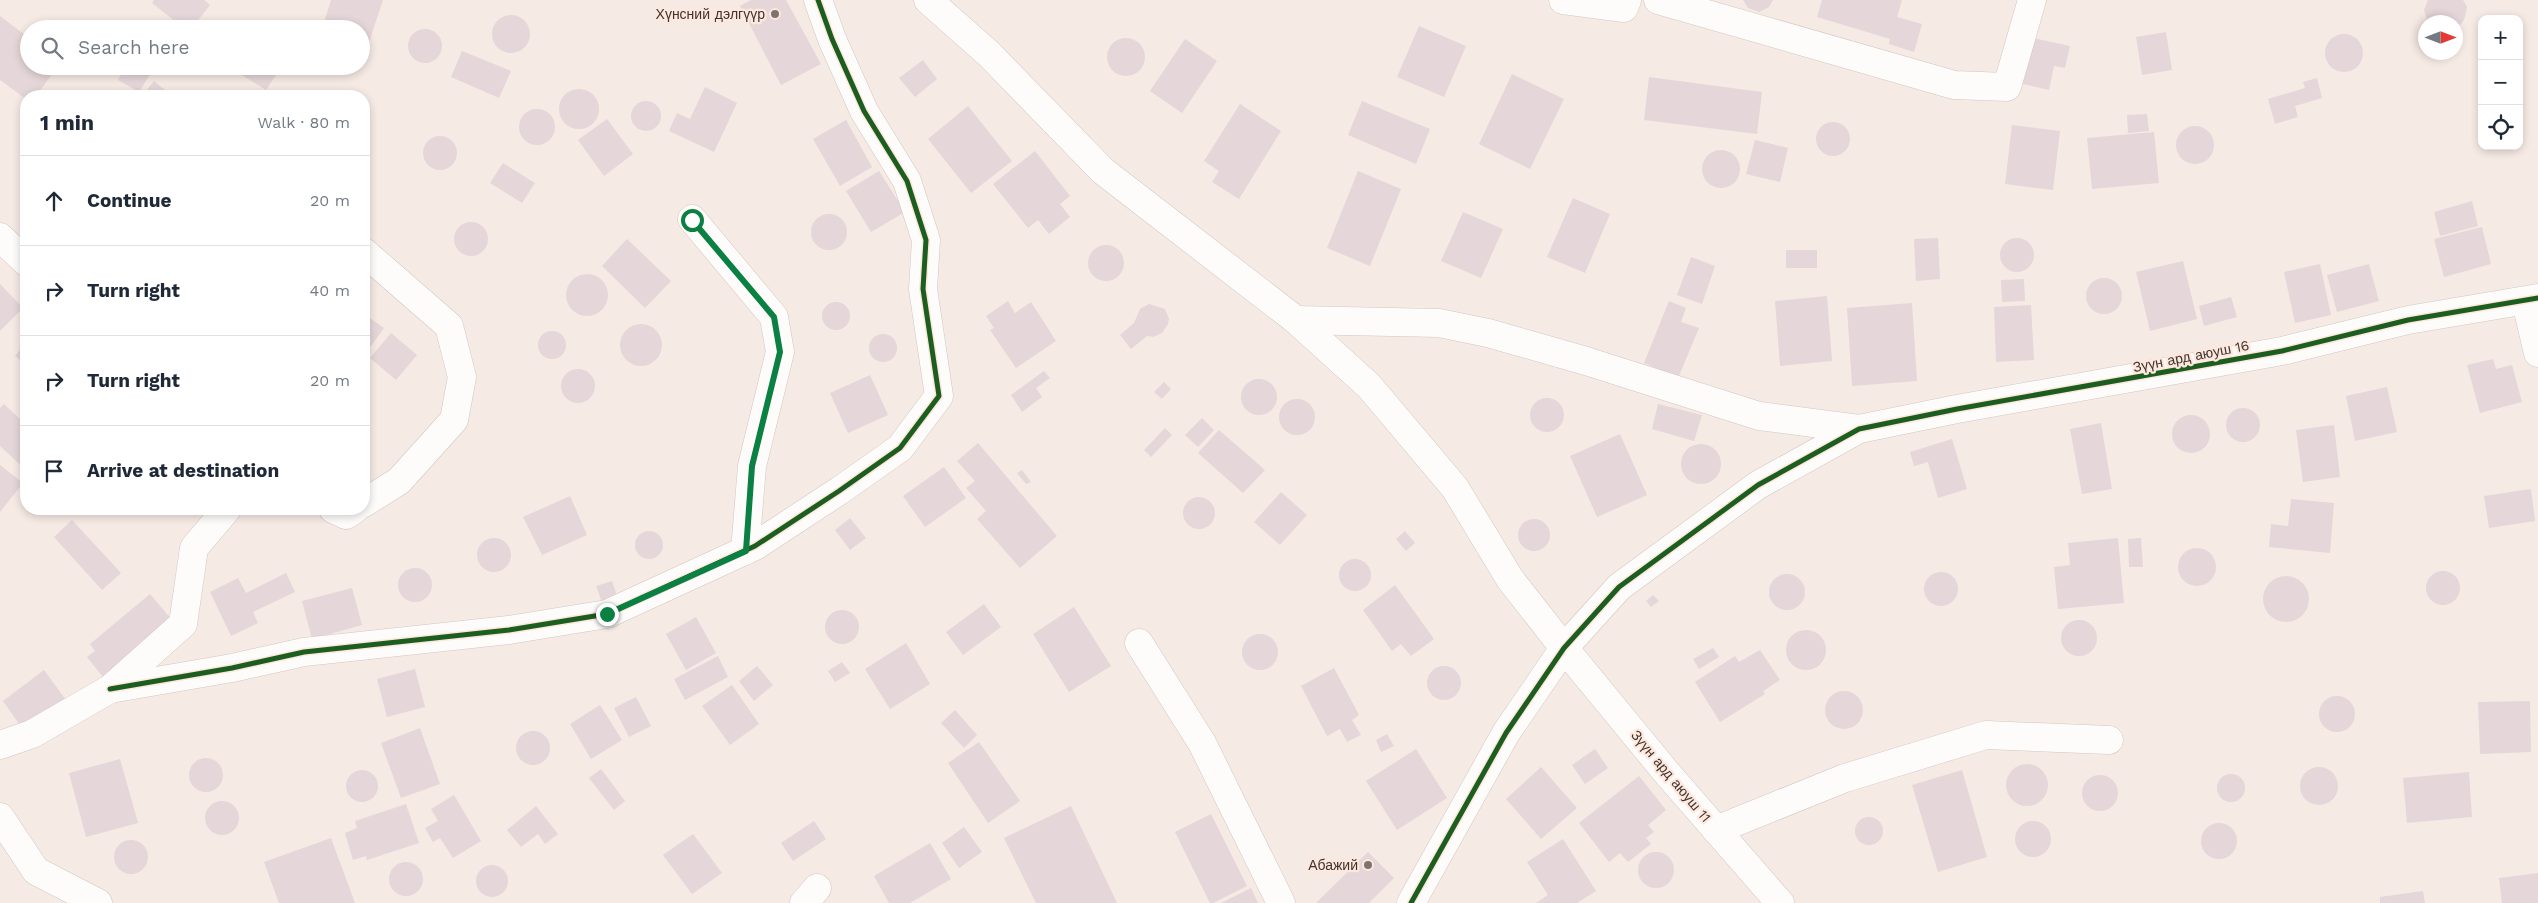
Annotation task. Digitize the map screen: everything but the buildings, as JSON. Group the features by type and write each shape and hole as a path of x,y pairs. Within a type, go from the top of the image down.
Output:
{"street":[{"path":"110,689 232,668 304,652 509,630 607,614 746,551 839,491 900,448 939,396 923,289 926,240 907,181 864,111 832,39 818,0"},
{"name":"Зүүн ард аюуш 11","path":"928,0 989,54 1103,171 1296,320 1369,386 1455,488 1510,580 1564,648 1716,830 1780,903"},
{"path":"1563,0 1624,8 1627,0"},
{"path":"1658,0 1954,85 2007,87 2032,0"},
{"path":"692,220 774,317 780,352 752,466 746,551"},
{"path":"0,237 20,256"},
{"path":"370,257 449,326 462,377 454,420 399,481 370,500"},
{"path":"2532,300 2538,353"},
{"name":"Зүүн ард аюуш 16","path":"1859,429 1957,409 2282,351 2408,320 2532,300"},
{"path":"1296,320 1439,323 1488,333 1586,361 1759,416 1859,429"},
{"path":"1411,903 1506,734 1564,648 1619,587 1758,485 1859,429"},
{"path":"0,744 32,734 110,689 184,624 194,548 222,515"},
{"path":"1139,643 1202,743 1281,903"},
{"path":"1716,830 1845,778 1986,735 2109,740"},
{"path":"0,816 36,871 98,903"}],"cycle path":[{"path":"110,689 232,668 304,652 509,630 607,614 755,546 900,448 939,396 923,289 926,240 907,181 864,111 832,39 818,0"},
{"path":"1411,903 1506,733 1564,648 1619,587 1758,485 1859,429 1957,409 2282,351 2408,320 2538,298"}],"place":[{"name":"Хүнсний дэлгүүр","path":"775,14"},
{"name":"Абажий","path":"1368,865"}],"route":[{"path":"607,614 746,551 752,466 780,352 774,317 692,220"}]}
